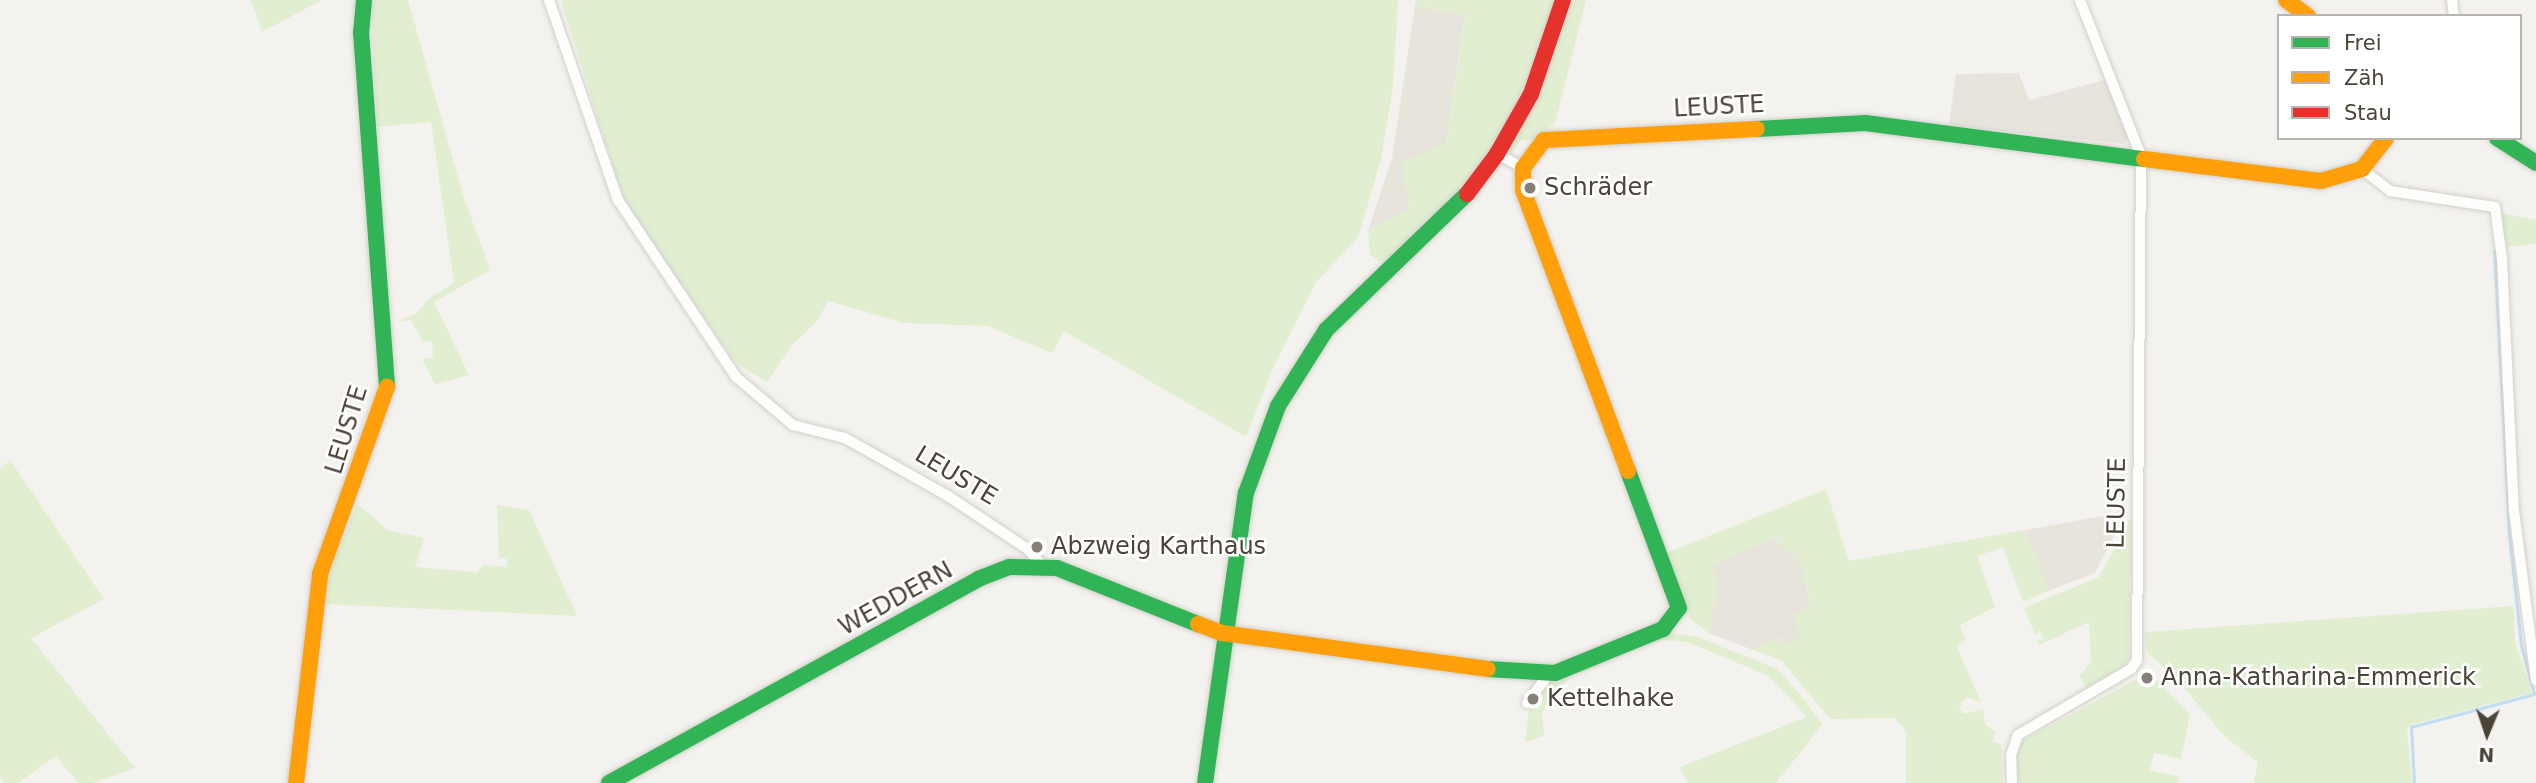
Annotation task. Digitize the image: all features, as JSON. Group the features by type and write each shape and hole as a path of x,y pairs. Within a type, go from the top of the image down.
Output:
{"main road":[{"name":"LEUSTE","path":"296,783 320,574 387,390 360,32 364,0"},
{"path":"1205,783 1222,634 1246,493 1278,406 1326,330 1461,201 1497,154 1531,94 1563,0"},
{"path":"2287,0 2305,14"},
{"name":"LEUSTE","path":"1522,168 1544,140 1552,138 1865,123 2321,181 2362,169"},
{"path":"2362,169 2384,140"},
{"path":"2500,140 2536,163"},
{"path":"1222,634 1517,673 1549,674 1663,629 1679,608 1523,190 1522,168"},
{"name":"WEDDERN","path":"609,783 978,579 1010,567 1041,565 1222,634"}],"street":[{"name":"LEUSTE","path":"549,0 618,200 736,377 793,425 845,438 936,489 1029,550 1041,565"},
{"name":"LEUSTE","path":"2012,783 2011,755 2018,735 2131,669 2137,660 2141,156 2080,0"},
{"path":"1497,154 1522,168"},
{"path":"2362,169 2390,191 2495,207 2503,272 2514,511 2536,681"},
{"path":"1517,673 1528,700 1549,674"}],"shaded area":[{"path":"1415,6 1465,15 1446,144 1403,162 1409,211 1368,231 1392,158"},
{"path":"2019,73 2029,100 2105,80 2128,139 2124,144 1949,125 1956,74"},
{"path":"2126,512 2095,573 2048,591 2025,530"},
{"path":"1774,538 1803,564 1810,608 1795,614 1801,638 1783,644 1780,637 1753,650 1709,633 1716,591 1712,564"}],"green space":[{"path":"251,0 322,0 262,32"},
{"path":"371,0 408,0 463,195 490,270 434,302 469,375 435,384 422,359 433,358 432,341 423,342 411,320 396,322 417,313 428,299 454,283 431,122 377,127"},
{"path":"561,0 1398,0 1393,87 1381,159 1358,238 1316,282 1274,366 1246,437 1064,331 1052,353 988,326 904,323 828,301 818,320 792,345 767,382 736,363 626,207"},
{"path":"1416,0 1558,0 1512,118 1466,185 1389,261 1378,261 1370,254 1368,231 1409,210 1402,162 1446,144 1460,53 1465,15 1415,6"},
{"path":"1569,0 1586,0 1555,123 1533,139 1520,141 1511,155 1508,148"},
{"path":"2502,213 2536,220 2536,244 2504,247"},
{"path":"10,460 104,599 31,638 135,768 93,783 78,783 56,756 18,783 5,783 0,777 0,469"},
{"path":"1826,489 1849,561 2025,530 2048,591 2023,602 2003,547 1977,556 1995,607 1960,625 1965,640 1957,647 1981,702 1966,697 1959,708 1964,714 1983,709 1985,724 1996,732 1992,742 2001,744 2003,783 1906,783 1906,732 1895,718 1830,719 1781,660 1753,650 1780,637 1783,644 1800,638 1795,614 1810,608 1803,564 1775,538 1713,564 1716,591 1709,633 1691,620 1666,553"},
{"path":"357,504 388,530 424,538 415,567 477,572 483,565 507,567 507,559 499,558 497,505 529,510 577,616 323,604 329,574"},
{"path":"2131,518 2129,658 2123,668 2086,688 2080,676 2091,661 2089,622 2039,645 2037,640 2044,639 2040,631 2035,635 2024,608 2099,577"},
{"path":"2514,606 2515,643 2532,693 2410,725 2407,731 2412,783 2254,783 2258,762 2225,737 2180,683 2147,652 2145,632"},
{"path":"1664,632 1697,637 1777,669 1805,700 1822,725 1776,783 1688,783 1680,767 1807,717 1769,676 1687,642 1659,640 1570,677 1550,696 1542,714 1544,736 1525,742 1529,711 1546,682"},
{"path":"2144,667 2190,715 2181,759 2154,753 2150,770 2179,777 2177,783 2017,783 2016,752 2022,741 2137,679"}],"waterway":[{"path":"2414,783 2411,727 2534,694 2521,645 2509,534 2494,251"}],"traffic: fast":[{"path":"364,0 361,32 387,387"},
{"path":"1757,129 1865,123 2144,159"},
{"path":"2500,140 2536,163"},
{"path":"1205,783 1246,493 1278,406 1326,330 1467,194"},
{"path":"1488,669 1555,673 1663,629 1679,608 1628,471"},
{"path":"609,783 978,579 1010,567 1057,568 1198,624"}],"traffic: slow":[{"path":"2286,0 2305,14"},
{"path":"1628,471 1523,190 1523,168 1544,140 1757,129"},
{"path":"2144,159 2321,181 2362,169 2384,140"},
{"path":"296,783 320,574 387,387"},
{"path":"1198,624 1222,633 1488,669"}],"traffic: jam":[{"path":"1467,194 1497,154 1531,94 1563,0"}],"place":[{"name":"Schräder","path":"1530,188"},
{"name":"Abzweig Karthaus","path":"1037,547"},
{"name":"Anna-Katharina-Emmerick","path":"2147,678"},
{"name":"Kettelhake","path":"1533,699"}]}
